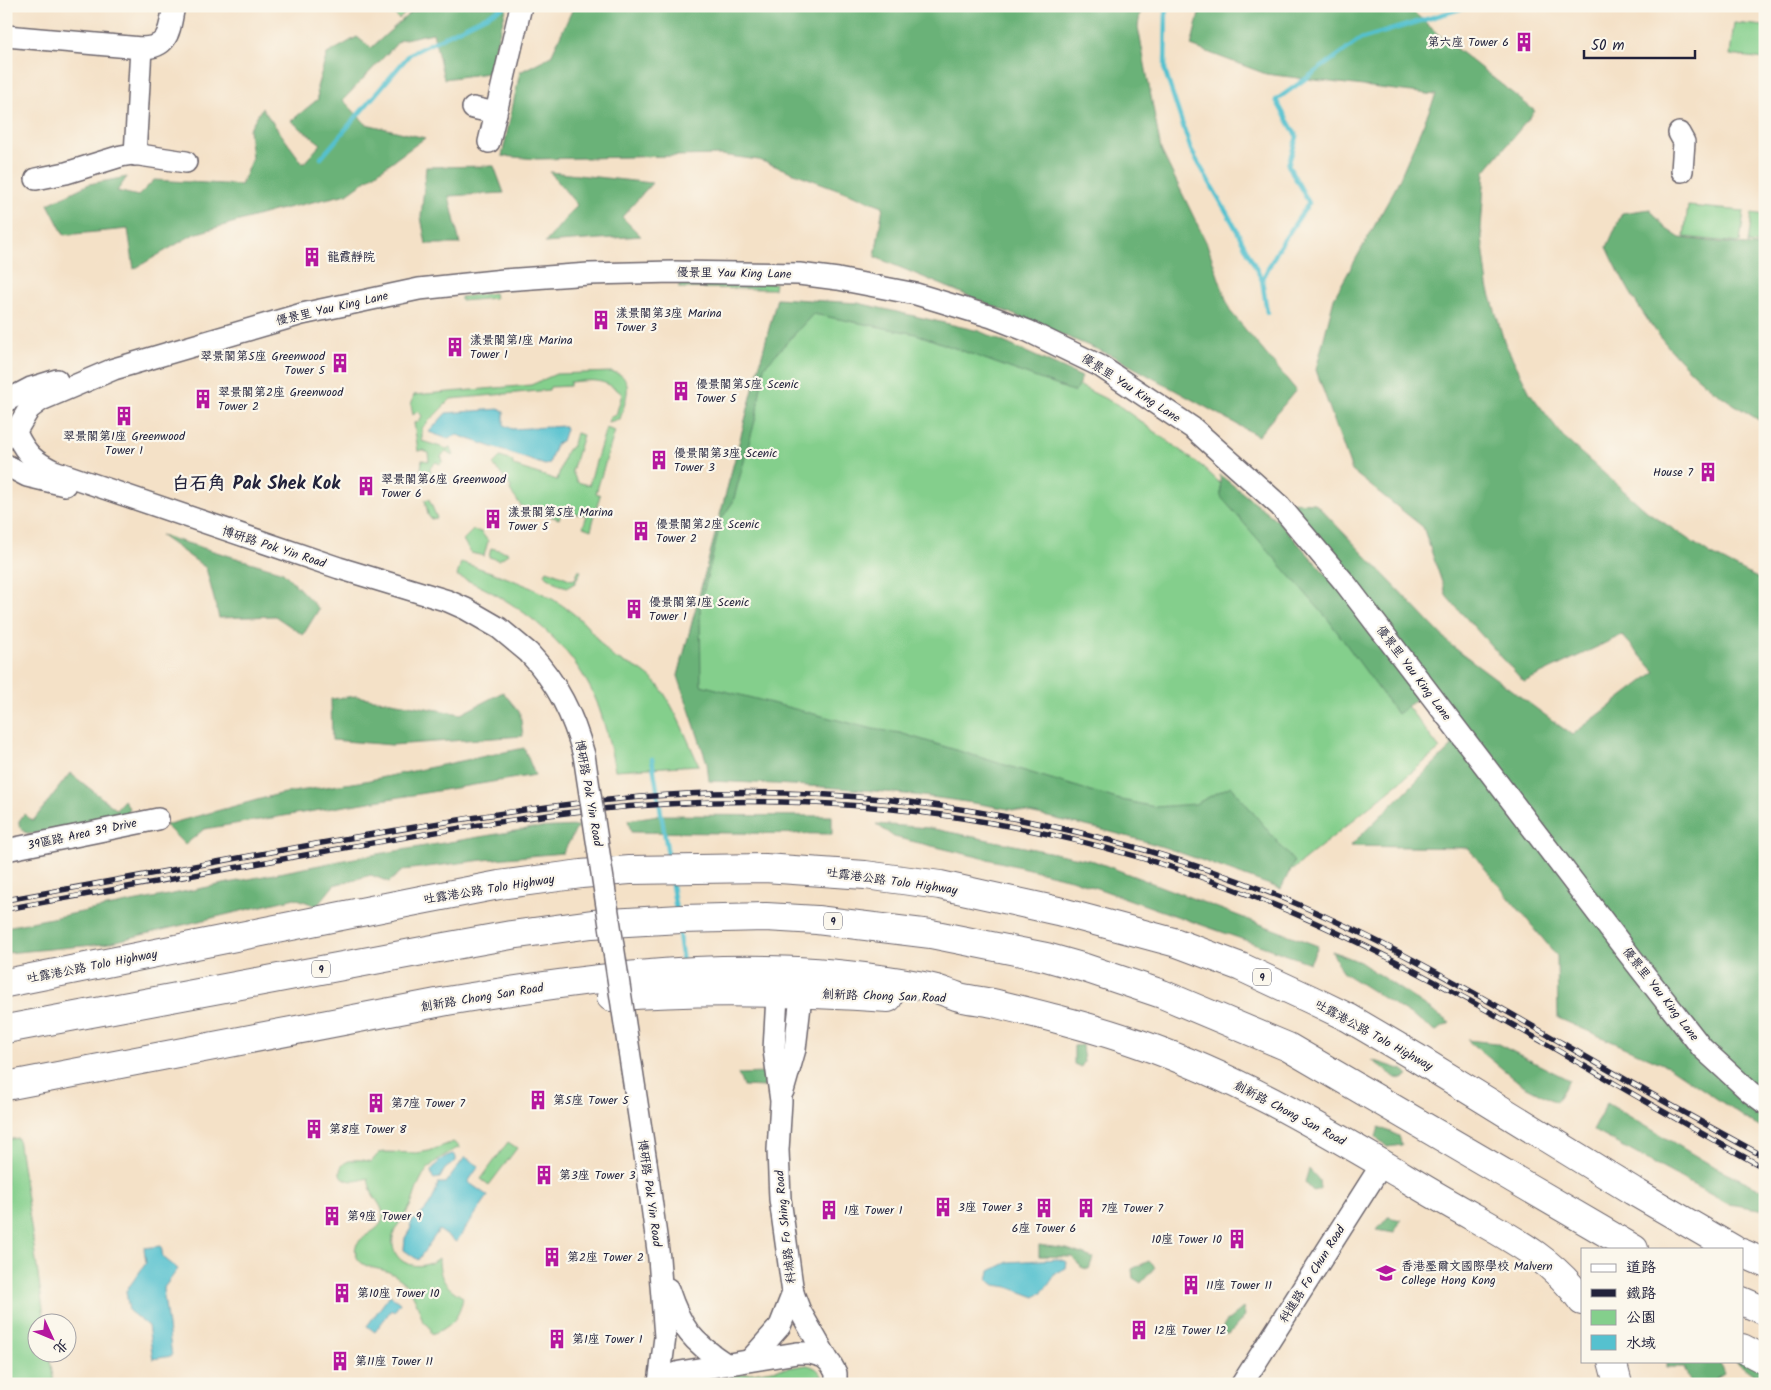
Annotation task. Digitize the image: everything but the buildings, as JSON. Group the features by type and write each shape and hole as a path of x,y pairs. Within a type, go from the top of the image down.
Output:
{"main road":[{"name":"吐露港公路 Tolo Highway","path":"6,983 499,885 581,874 630,870 733,868 822,871 940,885 1058,911 1177,943 1241,968 1349,1018 1633,1191 1731,1248"},
{"name":"9","path":"6,1029 217,988 511,935 592,924 733,917 817,920 932,934 1046,957 1085,968 1162,994 1288,1047 1632,1248"},
{"name":"創新路 Chong San Road","path":"6,1104 520,1007 636,982"},
{"name":"創新路 Chong San Road","path":"6,1086 447,1001 516,990 636,982 731,982 790,983 926,1000 962,997 1070,1023 1140,1044 1234,1082 1296,1114 1533,1252 1555,1269 1581,1300"},
{"path":"1508,1176 1594,1248"},
{"path":"1744,1254 1765,1263"},
{"path":"1744,1302 1765,1311"},
{"path":"1744,1349 1765,1360"},
{"path":"1612,1362 1618,1384"}],"street":[{"path":"6,36 141,48 153,47 164,42 167,37 174,6"},
{"path":"489,142 520,6"},
{"path":"135,155 141,48"},
{"path":"473,108 496,113"},
{"path":"1679,133 1684,142 1682,171"},
{"path":"36,179 66,173 121,156 135,155 186,162"},
{"name":"優景里 Yau King Lane","path":"13,438 29,409 41,400 114,369 302,314 419,289 589,274 674,272 799,274 838,279 926,296 992,317 1028,331 1100,366 1194,430 1280,506 1345,583 1702,1048 1743,1086 1765,1103"},
{"name":"優景里 Yau King Lane","path":"6,401 48,382 114,369"},
{"name":"博研路 Pok Yin Road","path":"6,408 14,416 13,438 27,453 45,467 127,497 466,609 491,623 515,640 545,670 558,689 569,710 580,739 636,982 646,1162 659,1258 665,1337 659,1383"},
{"name":"博研路 Pok Yin Road","path":"6,465 27,476 40,480 127,497"},
{"name":"39區路 Area 39 Drive","path":"6,850 158,818"},
{"name":"科城路 Fo Shing Road","path":"790,983 795,1049 780,1101 778,1150 780,1199 792,1293 833,1372"},
{"name":"科進路 Fo Chun Road","path":"1242,1384 1382,1164"},
{"name":"博研路 Pok Yin Road","path":"659,1258 668,1291 680,1322 691,1337 705,1350 726,1364"},
{"name":"科城路 Fo Shing Road","path":"750,1360 780,1326 792,1293"},
{"path":"659,1383 664,1378 680,1372 797,1352 819,1354 833,1372 854,1384"}],"green space":[{"path":"388,6 413,6 399,19"},
{"path":"431,6 507,6 488,73 444,79 433,33 400,40 343,100 366,124 425,138 347,194 274,211 194,234 134,269 128,229 64,235 48,204 89,184 127,177 117,191 138,196 154,180 241,185 252,158 249,129 262,108 303,164 321,144 291,121 318,99 317,87 327,54 357,37 371,48 410,13"},
{"path":"574,6 1141,6 1138,27 1161,150 1207,244 1230,311 1296,390 1258,436 1113,356 875,257 883,206 759,160 721,155 537,159 502,156 520,72 551,56"},
{"path":"1201,6 1407,6 1439,35 1535,111 1485,171 1481,229 1488,286 1504,341 1530,393 1565,439 1648,512 1710,554 1765,582 1765,732 1762,743 1765,752 1765,1130 1670,1067 1558,1018 1557,956 1468,848 1350,846 1452,746 1422,673 1292,502 1315,503 1452,646 1572,735 1655,672 1622,635 1524,682 1447,597 1423,527 1352,471 1316,370 1334,298 1395,189 1436,95 1266,74 1191,46"},
{"path":"1734,23 1765,26 1765,59 1730,55"},
{"path":"494,166 504,193 449,196 460,244 426,244 421,217 426,167"},
{"path":"550,172 652,183 622,217 641,236 545,243 577,205"},
{"path":"1688,206 1744,211 1740,243 1684,237"},
{"path":"1650,209 1665,228 1680,238 1765,247 1765,424 1723,397 1686,366 1655,330 1617,269 1607,247 1622,213"},
{"path":"1752,213 1765,215 1765,245 1748,243"},
{"path":"775,283 774,289 679,288 679,284"},
{"path":"494,293 495,298 461,301 461,297"},
{"path":"777,298 858,303 979,331 1082,377 1075,392 916,334 813,314 764,367 756,417 733,502 722,518 700,606 701,685 873,729 900,733 1117,799 1155,807 1195,804 1231,786 1294,862 1281,889 1152,843 1025,812 890,792 709,781 707,763 678,676"},
{"path":"797,307 912,323 1078,385 1118,405 1203,467 1265,526 1336,613 1440,749 1286,875 943,782 678,676 772,318"},
{"path":"612,372 620,374 624,379 627,384 627,391 620,419 608,422 610,417 616,415 622,394 610,385 598,381 570,382 570,386 550,387 549,390 451,399 422,428 422,441 447,449 450,447 454,455 452,456 446,452 441,456 443,461 440,464 436,462 430,468 431,474 426,476 421,470 422,460 429,461 428,453 423,450 418,451 414,423 418,422 422,416 418,411 413,415 411,405 414,395 531,385 556,374"},
{"path":"606,428 615,431 596,493 600,495 591,530 583,527 587,515 570,513 571,510 563,509 559,519 522,507 510,491 511,487 493,464 500,457 512,461 514,466 557,480 566,451 572,447 576,433 583,435 572,471 577,482 589,485"},
{"path":"1220,475 1278,521 1357,609 1368,633 1389,648 1417,699 1397,714 1327,618 1221,497"},
{"path":"429,499 437,518 431,519 428,515 425,500"},
{"path":"473,530 481,532 488,541 484,556 471,553 463,540"},
{"path":"160,535 283,572 319,609 303,635 275,616 219,618 206,568"},
{"path":"491,548 507,552 508,554 499,560 489,557"},
{"path":"461,562 541,592 583,622 612,656 638,669 652,679 672,706 699,765 615,770 605,726 596,700 572,659 539,624 520,610 500,597 457,576"},
{"path":"547,570 572,580 576,578 578,571 581,571 575,583 568,587 560,585 545,575"},
{"path":"503,692 520,713 523,736 392,745 332,740 331,699 356,696 461,714"},
{"path":"524,748 535,775 204,829 185,845 165,825 279,794 365,781"},
{"path":"70,773 116,809 124,800 129,808 126,817 31,834 24,832 19,825 19,821 24,814 33,821"},
{"path":"658,815 832,816 832,834 631,832 628,820"},
{"path":"876,824 929,828 1094,861 1318,946 1310,963 1071,879 894,837"},
{"path":"578,826 563,853 403,870 389,882 371,875 334,885 317,906 295,898 104,944 6,953 6,927 360,857 533,828"},
{"path":"1332,951 1360,962 1450,1023 1436,1031 1342,972"},
{"path":"1467,1040 1496,1043 1569,1080 1556,1102 1521,1084"},
{"path":"1082,1045 1084,1062 1081,1067 1074,1064 1074,1046"},
{"path":"1372,1060 1403,1070 1408,1076 1402,1079 1396,1078"},
{"path":"765,1073 764,1087 743,1086 738,1074"},
{"path":"1607,1103 1711,1165 1765,1191 1765,1210 1728,1204 1593,1130"},
{"path":"1379,1127 1399,1136 1402,1145 1387,1147 1376,1137"},
{"path":"18,1138 44,1312 28,1312 28,1362 50,1362 54,1384 6,1384 6,1140"},
{"path":"453,1142 460,1147 431,1165 423,1175 410,1207 393,1236 393,1246 396,1254 407,1264 423,1265 439,1258 440,1271 447,1286 463,1297 460,1310 453,1321 444,1329 431,1334 428,1325 423,1322 415,1299 401,1279 386,1271 367,1266 358,1259 355,1252 356,1246 359,1241 379,1226 383,1213 372,1193 368,1178 357,1181 349,1180 340,1174 343,1165 351,1160 371,1162 379,1153 416,1153 429,1151"},
{"path":"508,1142 517,1148 489,1185 481,1179"},
{"path":"1309,1169 1319,1180 1320,1189 1313,1191 1305,1182"},
{"path":"1388,1217 1401,1220 1394,1233 1377,1230"},
{"path":"1039,1245 1067,1249 1093,1258 1089,1269 1082,1268 1072,1257 1039,1256"},
{"path":"1149,1261 1155,1267 1141,1283 1133,1278 1132,1269"},
{"path":"1243,1308 1245,1316 1229,1334 1219,1333 1227,1321"},
{"path":"1667,1362 1719,1362 1724,1374 1708,1384 1691,1384 1684,1367 1667,1367"},
{"path":"1736,1362 1765,1365 1765,1383"},
{"path":"807,1365 819,1371 824,1384 676,1384"}],"water":[{"path":"500,409 504,411 504,425 512,429 565,426 566,429 562,441 556,444 549,464 545,465 457,435 448,439 429,432 446,413"},
{"path":"453,1154 456,1157 456,1161 445,1169 440,1178 433,1179 431,1171 433,1168 443,1158"},
{"path":"465,1157 479,1166 468,1182 488,1196 456,1242 439,1230 418,1260 404,1250 405,1238 411,1228 410,1222 425,1210 432,1201 438,1183 446,1183"},
{"path":"161,1246 163,1257 178,1269 163,1289 172,1356 153,1359 148,1326 129,1311 126,1291 146,1263 144,1248"},
{"path":"1058,1259 1067,1262 1066,1268 1054,1274 1047,1287 1035,1297 1008,1287 995,1285 988,1280 990,1271 1008,1262"},
{"path":"390,1295 400,1303 394,1312 391,1310 375,1332 367,1326"}],"waterway":[{"path":"321,158 410,54 506,6"},
{"path":"1166,6 1165,71 1191,150 1235,227 1262,280"},
{"path":"1267,312 1262,280 1280,246 1309,203 1288,165 1297,137 1276,100 1361,39 1470,6"},
{"path":"652,759 669,861"},
{"path":"671,879 676,910"},
{"path":"678,928 683,962"}],"railway":[{"path":"6,900 344,839 527,810 619,799 712,793 785,793 858,797 930,805 1003,816 1074,831 1145,850 1215,872 1283,898 1355,930 1425,966 1765,1157"},
{"path":"6,909 464,827 626,807 741,802 816,803 892,809 967,819 1115,850 1187,872 1257,898 1323,926 1388,957 1452,991 1765,1168"}],"place":[{"name":"第六座 Tower 6","path":"1524,42"},
{"name":"龍霞靜院","path":"312,257"},
{"name":"漾景閣第3座 Marina Tower 3","path":"601,320"},
{"name":"漾景閣第1座 Marina Tower 1","path":"455,347"},
{"name":"翠景閣第5座 Greenwood Tower 5","path":"340,363"},
{"name":"優景閣第5座 Scenic Tower 5","path":"681,391"},
{"name":"翠景閣第2座 Greenwood Tower 2","path":"203,399"},
{"name":"翠景閣第1座 Greenwood Tower 1","path":"124,416"},
{"name":"優景閣第3座 Scenic Tower 3","path":"659,460"},
{"name":"House 7","path":"1708,472"},
{"name":"翠景閣第6座 Greenwood Tower 6","path":"366,486"},
{"name":"漾景閣第5座 Marina Tower 5","path":"493,519"},
{"name":"優景閣第2座 Scenic Tower 2","path":"641,531"},
{"name":"優景閣第1座 Scenic Tower 1","path":"634,609"},
{"name":"第5座 Tower 5","path":"538,1100"},
{"name":"第7座 Tower 7","path":"376,1103"},
{"name":"第8座 Tower 8","path":"314,1129"},
{"name":"第3座 Tower 3","path":"544,1175"},
{"name":"3座 Tower 3","path":"943,1207"},
{"name":"6座 Tower 6","path":"1044,1208"},
{"name":"7座 Tower 7","path":"1086,1208"},
{"name":"1座 Tower 1","path":"829,1210"},
{"name":"第9座 Tower 9","path":"332,1216"},
{"name":"10座 Tower 10","path":"1237,1239"},
{"name":"第2座 Tower 2","path":"552,1257"},
{"name":"香港墨爾文國際學校 Malvern College Hong Kong","path":"1386,1273"},
{"name":"11座 Tower 11","path":"1191,1285"},
{"name":"第10座 Tower 10","path":"342,1293"},
{"name":"12座 Tower 12","path":"1139,1330"},
{"name":"第1座 Tower 1","path":"557,1339"},
{"name":"第11座 Tower 11","path":"340,1361"}],"district":[{"name":"白石角 Pak Shek Kok","path":"256,483"}]}
